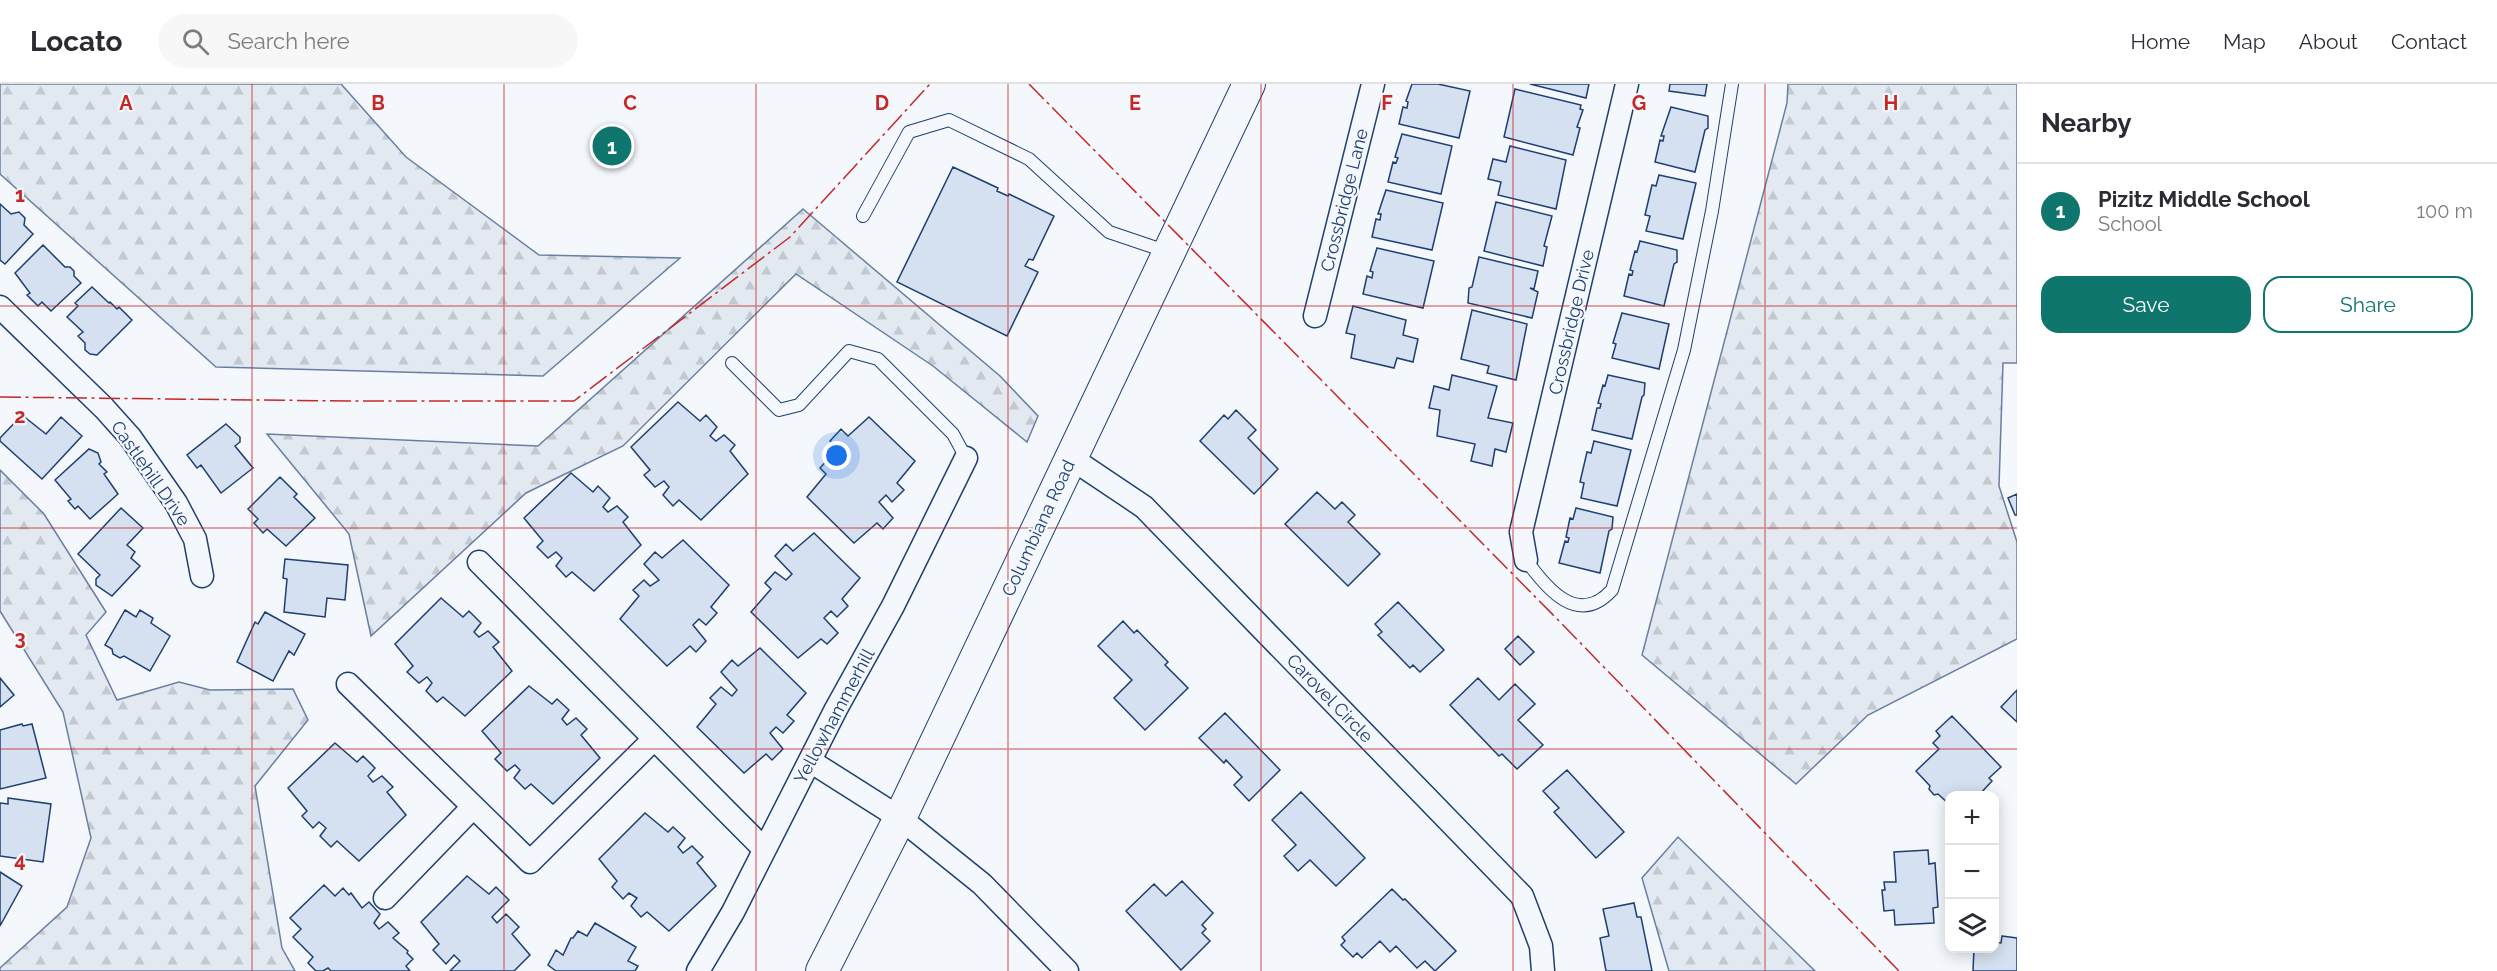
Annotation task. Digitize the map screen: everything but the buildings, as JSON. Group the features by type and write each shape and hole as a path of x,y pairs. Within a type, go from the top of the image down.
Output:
{"main road":[{"name":"Columbiana Road","path":"822,971 900,819 1250,84"}],"street":[{"name":"Crossbridge Lane","path":"1315,316 1373,84"},
{"name":"Crossbridge Drive","path":"1526,560 1521,532 1628,84"},
{"name":"Castlehill Drive","path":"0,308 104,408 130,437 176,503 195,539 202,576"},
{"name":"Yellowhammerhill","path":"698,971 733,912 966,458"},
{"name":"Carovel Circle","path":"1071,458 1144,507 1522,896 1541,946 1543,971"},
{"path":"479,562 764,849"},
{"path":"348,684 530,862 654,739"},
{"path":"810,761 900,819 982,884 1067,971"},
{"path":"385,898 473,807"}],"lane":[{"path":"1526,560 1542,582 1557,595 1575,605 1588,606 1599,602 1612,590 1684,350 1712,211 1732,84"},
{"path":"863,216 909,132 949,120 1029,159 1110,232 1169,253"},
{"path":"732,363 779,410 799,405 849,351 878,359 953,434 966,458"}],"green space":[{"path":"0,84 341,84 406,157 539,255 680,258 543,376 216,367 0,174"},
{"path":"1788,84 2017,84 2017,363 2003,363 1999,486 2017,542 2017,639 1868,715 1796,784 1642,655 1787,103"},
{"path":"803,209 1000,376 1038,416 1027,442 933,366 796,274 623,446 526,493 371,636 349,534 267,434 538,446"},
{"path":"0,470 44,514 106,612 86,635 117,700 179,682 210,690 293,689 308,720 255,786 282,948 295,971 0,971 0,968 67,907 91,838 63,712 0,611"},
{"path":"1678,837 1815,971 1669,971 1642,878"}],"power":[{"path":"0,397 574,401 790,237 930,84"},
{"path":"1029,84 1563,625 1899,971"}],"place":[{"name":"Pizitz Middle School","path":"612,146"}]}
